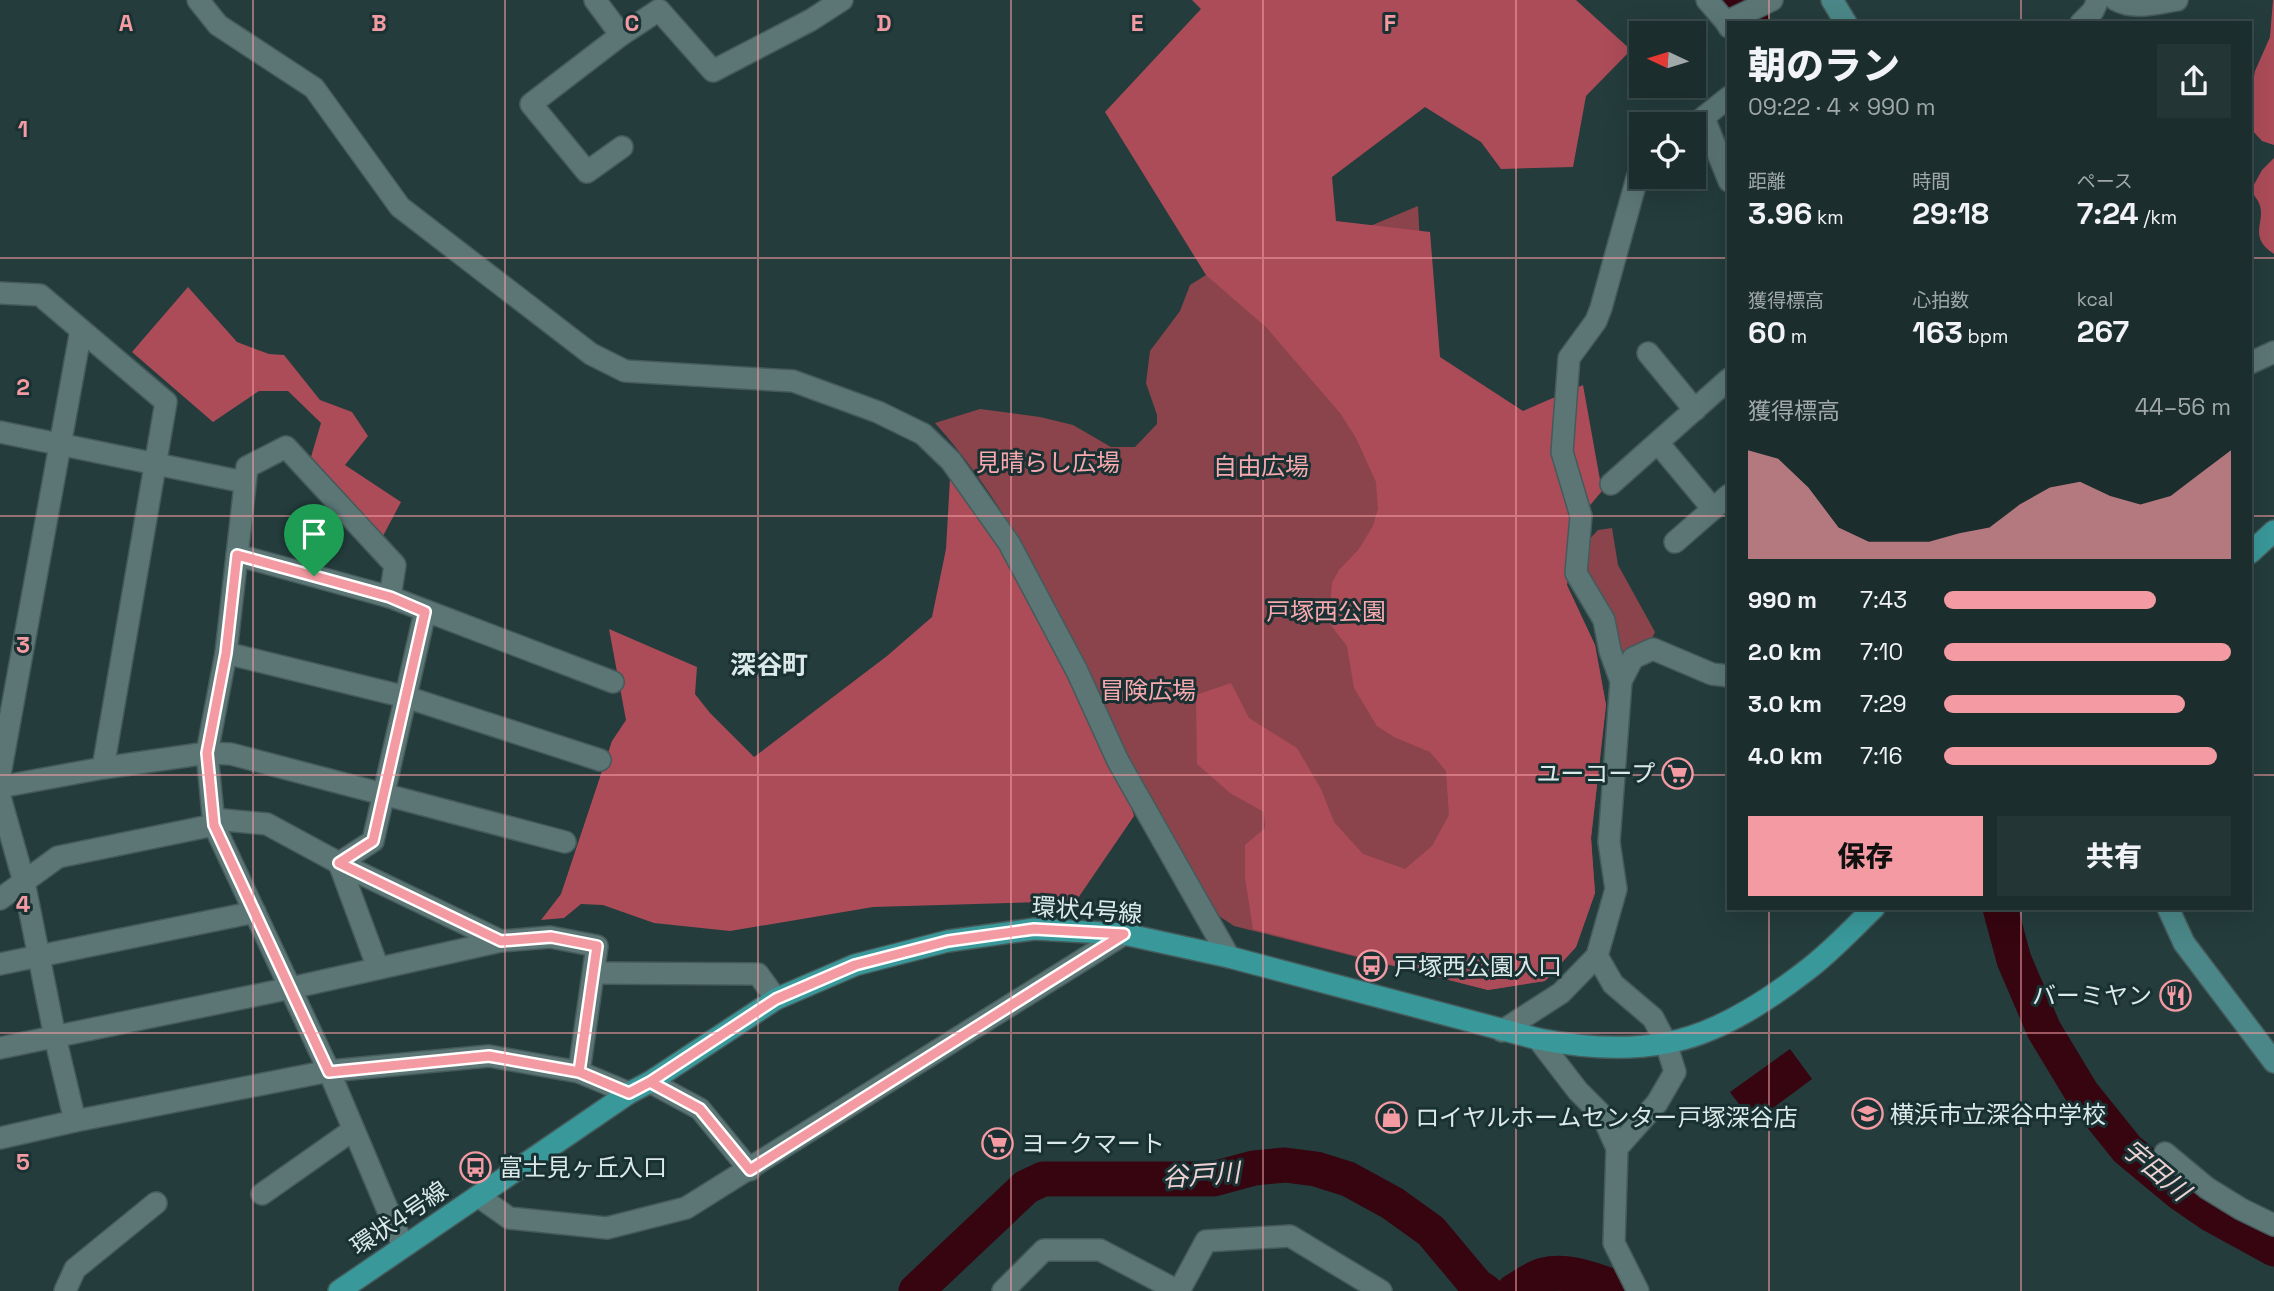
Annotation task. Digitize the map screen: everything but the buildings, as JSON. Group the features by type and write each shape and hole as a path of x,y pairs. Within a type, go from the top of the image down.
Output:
{"main road":[{"path":"1832,0 1845,21"},
{"path":"2252,551 2274,531"},
{"name":"環状4号線","path":"340,1291 629,1093 776,999 855,965 948,941 1034,929 1124,934 1229,957 1502,1031 1562,1044 1608,1047 1666,1043 1735,1018 1809,969 1872,910"},
{"path":"2169,910 2184,943 2274,1062"}],"street":[{"path":"198,0 218,24 314,88 400,207 591,354 625,371 793,381 877,412 923,434 951,461 1009,543 1076,671 1118,761 1229,957"},
{"path":"595,0 621,35"},
{"path":"622,147 587,172 531,104 621,35 659,10 713,71 811,20 842,0"},
{"path":"1707,0 1728,21"},
{"path":"2083,21 2093,11 2098,0"},
{"path":"2116,0 2124,5 2177,0"},
{"path":"1734,21 1766,3"},
{"path":"1706,116 1727,99"},
{"path":"1706,136 1727,177"},
{"path":"1621,681 1610,651 1604,620 1576,573 1581,516 1562,452 1569,358 1596,321 1601,308 1634,189"},
{"path":"0,293 40,295 166,402 103,768"},
{"path":"0,774 81,330"},
{"path":"2252,362 2274,352"},
{"path":"1647,353 1695,410"},
{"path":"1611,484 1727,381"},
{"path":"0,432 244,482"},
{"path":"1658,443 1721,502 1675,542"},
{"path":"390,597 395,565 286,447 247,467 226,653 207,753 214,822 329,1072 403,1246"},
{"path":"237,555 390,597 613,682"},
{"path":"339,863 373,841 425,612"},
{"path":"1502,1031 1561,993 1597,956 1616,889 1609,842 1621,681 1633,659 1653,649 1712,674 1727,676"},
{"path":"226,653 406,697 600,760"},
{"path":"0,788 103,768 207,753 231,754 565,842"},
{"path":"0,797 24,882 75,1121"},
{"path":"0,899 58,857 214,822 267,824 339,863 501,941"},
{"path":"339,863 378,968"},
{"path":"0,964 255,912"},
{"path":"478,1196 509,1218 607,1228 686,1208 1124,934"},
{"path":"0,1048 291,988 501,941 551,937 597,946 579,1072"},
{"path":"1597,956 1613,984 1653,1018 1666,1043 1675,1072 1657,1103 1617,1148"},
{"path":"595,973 758,974 776,999"},
{"path":"1538,1039 1578,1091 1602,1115 1617,1148 1614,1243 1636,1288"},
{"path":"0,1138 329,1072 489,1056 579,1072 629,1093"},
{"path":"650,1082 700,1109 750,1170"},
{"path":"262,1194 353,1130"},
{"path":"2165,1153 2207,1188 2274,1225"},
{"path":"65,1291 75,1269 156,1203"},
{"path":"1011,1288 1044,1250 1100,1250 1178,1291 1206,1241 1290,1236 1381,1291"}],"green space":[{"name":"戸塚西公園","path":"1418,206 1426,358 1567,586 1595,645 1606,705 1591,838 1595,893 1576,947 1545,981 1488,990 1234,926 1219,916 1147,796 1048,593 1023,548 997,504 935,423 980,409 1040,417 1073,425 1111,447 1135,447 1157,424 1157,415 1146,383 1150,351 1180,311 1190,285 1206,275 1358,231"},
{"path":"1612,528 1618,565 1655,632 1650,642 1618,653 1582,570 1585,544 1598,530"}],"shaded area":[{"path":"1192,0 1576,0 1629,48 1629,52 1586,96 1573,167 1501,169 1481,142 1425,107 1332,177 1336,221 1430,232 1440,357 1523,411 1583,385 1602,491 1581,516 1567,585 1595,645 1606,705 1591,838 1595,893 1576,947 1545,981 1488,990 1253,929 1245,878 1245,845 1265,828 1264,812 1230,793 1197,764 1196,695 1231,683 1249,718 1297,748 1321,789 1334,822 1363,854 1405,869 1432,846 1449,815 1446,771 1430,752 1394,737 1377,726 1354,688 1347,646 1329,623 1332,583 1339,570 1359,549 1373,526 1378,509 1376,482 1356,438 1340,413 1266,327 1206,275 1105,112 1201,9"},
{"path":"2274,0 2274,145 2262,141 2252,130 2252,88 2255,71 2270,37"},
{"path":"2274,158 2274,254 2266,248 2259,236 2261,212 2252,192 2262,170"},
{"path":"188,287 237,342 269,354 284,355 320,400 352,412 368,436 345,465 401,502 383,536 311,457 321,423 288,391 259,391 213,422 132,352"},
{"path":"951,461 1009,543 1118,761 1134,816 1076,901 873,907 730,931 654,923 603,905 581,904 564,918 541,920 561,894 612,741 626,720 609,629 697,667 695,694 754,757 887,656 932,617 946,549"},
{"path":"1790,1049 1812,1079 1753,1123 1730,1092"}],"waterway":[{"name":"宇田川","path":"1734,0 1750,21"},
{"name":"宇田川","path":"2001,910 2014,960 2044,1030 2082,1093 2127,1149 2180,1193 2212,1215 2274,1249"},
{"name":"谷戸川","path":"916,1291 1026,1187 1043,1179 1213,1179 1254,1168 1285,1165 1316,1169 1348,1179 1392,1203 1431,1231 1477,1286 1485,1291"},
{"name":"谷戸川","path":"1514,1291 1536,1278 1554,1273 1585,1277 1625,1291"}],"place":[{"name":"ユーコープ","path":"1678,773"},
{"name":"戸塚西公園入口","path":"1371,966"},
{"name":"バーミヤン","path":"2175,995"},
{"name":"横浜市立深谷中学校","path":"1867,1114"},
{"name":"ロイヤルホームセンター戸塚深谷店","path":"1392,1117"},
{"name":"ヨークマート","path":"998,1143"},
{"name":"富士見ヶ丘入口","path":"476,1167"}],"district":[{"name":"深谷町","path":"769,665"}],"route":[{"path":"314,576 237,555 226,653 207,753 214,825 329,1072 489,1056 579,1072 629,1093 776,999 855,965 948,941 1034,929 1124,934 750,1170 700,1109 650,1082 629,1093 579,1072 597,946 551,937 501,941 339,863 373,841 425,612 390,597 314,576"}],"park label":[{"name":"見晴らし広場","path":"1048,462"},
{"name":"自由広場","path":"1261,466"},
{"name":"冒険広場","path":"1148,690"}]}
